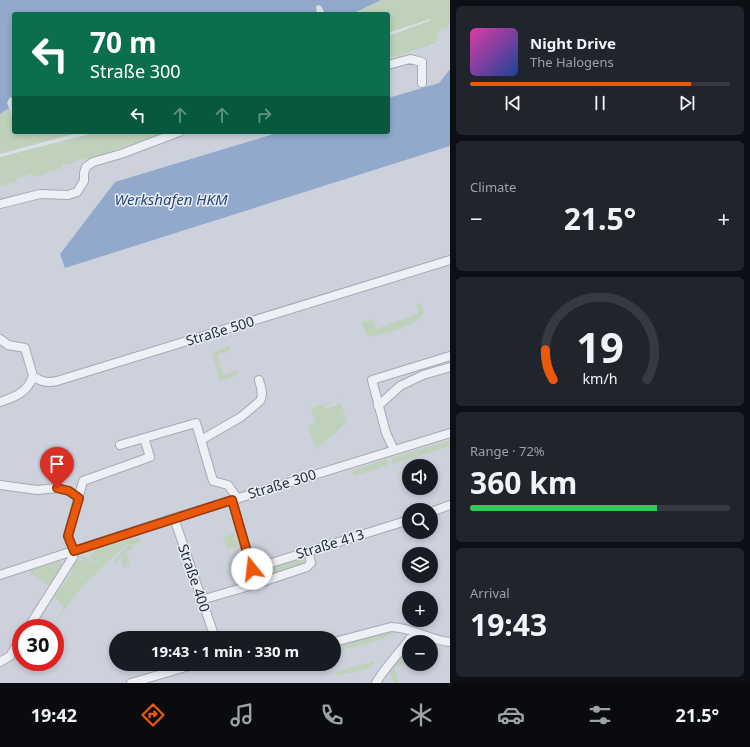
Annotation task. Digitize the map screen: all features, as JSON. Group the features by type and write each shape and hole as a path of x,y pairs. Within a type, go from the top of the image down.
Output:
{"street":[{"path":"390,64 410,59 422,62 422,83"},
{"path":"0,204 40,194 68,195 77,192 84,181 86,167 93,162 121,154 174,134"},
{"name":"Straße 500","path":"33,376 39,381 57,381 450,260"},
{"path":"0,339 8,344 25,348 33,376 31,383 24,392 0,402"},
{"path":"394,450 386,433 372,380 450,356"},
{"path":"378,406 400,386 424,375 450,367"},
{"path":"201,440 241,418 260,401 262,398 262,393 259,380"},
{"path":"120,445 196,423 213,481 228,485 234,499 256,584"},
{"name":"Straße 300","path":"0,575 234,499 450,433"},
{"path":"34,619 73,557 74,551 68,536 83,481 150,457 144,438"},
{"path":"0,485 36,490 57,488 69,491 79,498"},
{"path":"438,509 450,505"},
{"name":"Straße 400","path":"174,518 212,631"},
{"name":"Straße 413","path":"252,569 402,522"},
{"path":"201,600 307,567 311,563 308,551"},
{"path":"341,640 391,627 400,627 438,641 450,642"},
{"path":"376,683 390,661 400,653 414,633"},
{"path":"0,662 10,656 12,653"},
{"path":"131,683 172,671"}],"shaded area":[{"path":"450,24 450,69 439,83 390,97 390,58 412,52 428,44 432,47 439,38 436,35 442,27 445,30"},
{"path":"161,134 274,134 116,183 60,253 65,267 450,146 450,683 0,683 0,182 86,158 87,160"}],"green space":[{"path":"381,0 450,0 450,24 445,30 442,28 436,35 439,38 434,44 390,58 390,35 431,20 430,19 390,32 390,12 356,12"},
{"path":"9,108 12,115 12,134 74,134 0,154 0,114"},
{"path":"90,134 161,134 86,160 86,158 71,164 61,165 62,168 46,172 46,174 34,177 32,174 16,179 16,182 0,186 0,157"},
{"path":"420,303 424,312 414,322 400,329 384,334 370,337 366,334 362,323 373,319 376,329 419,313 416,304"},
{"path":"229,346 231,350 217,355 223,375 237,370 237,375 220,381 212,354"},
{"path":"340,399 324,405 326,409 341,404 347,422 315,449 308,426 315,424 311,408"},
{"path":"450,440 450,446 409,459 402,459 402,461 393,464 391,458"},
{"path":"386,459 388,465 354,476 353,470"},
{"path":"234,533 238,547 227,549 223,538"},
{"path":"136,538 139,538 141,542 132,545 133,549 126,551 130,566 128,567 125,562 126,567 123,568 121,556 115,564 113,562 129,545 127,543 80,589 57,619 64,607 54,596 72,573 72,568 77,560 81,562 83,559 78,556 88,558 95,563 99,563 99,561 96,562 89,557 97,549"},
{"path":"302,557 305,566 275,576 272,567"},
{"path":"60,561 62,567 50,586 30,573 31,570"},
{"path":"393,631 399,632 372,642 341,650 341,644"},
{"path":"402,658 402,664 394,668 399,683 393,683 389,667"},
{"path":"374,661 374,664 367,669 336,676 335,673"}],"water":[{"path":"0,0 381,0 356,12 324,12 321,6 318,5 316,7 317,12 12,12 12,98 10,97 7,103 9,108 0,114"},
{"name":"Werkshafen HKM","path":"450,69 450,146 65,268 60,254 115,182 273,134 390,134 390,97 439,83"}],"route":[{"path":"57,488 69,491 79,498 68,536 74,551 232,500 252,569"}]}
